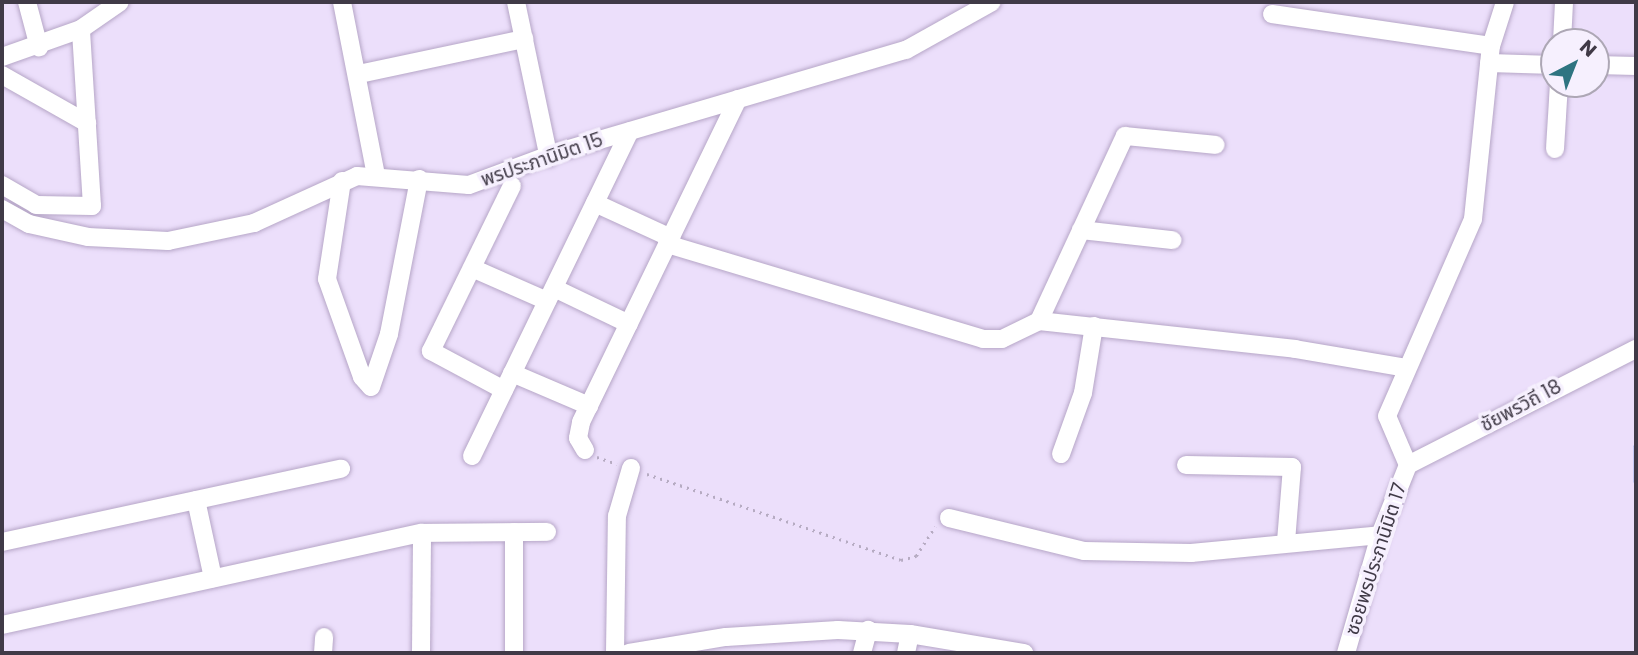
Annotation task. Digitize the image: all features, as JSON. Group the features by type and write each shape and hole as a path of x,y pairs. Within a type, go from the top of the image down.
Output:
{"street":[{"path":"27,2 39,47"},
{"path":"342,2 359,74 376,175"},
{"path":"516,2 550,158"},
{"name":"พรประภานิมิต 15","path":"2,209 29,225 88,237 168,241 254,223 342,181 376,175 469,185 630,131 906,50 992,2"},
{"path":"1408,465 1387,416 1473,219 1490,54 1505,2"},
{"path":"1563,28 1564,2"},
{"path":"2,57 39,47 81,30 114,4"},
{"path":"1272,14 1540,63"},
{"path":"2,185 36,205 92,206 81,30"},
{"path":"359,74 524,39"},
{"path":"1610,65 1636,66"},
{"path":"2,75 87,122"},
{"path":"1555,149 1558,98"},
{"path":"585,450 578,435 589,406 738,99"},
{"path":"472,456 630,131"},
{"path":"1039,321 1125,136 1216,145"},
{"path":"342,181 327,279 362,377 371,387 389,334 419,179"},
{"path":"504,390 431,351 512,186"},
{"path":"595,203 669,241 983,339 1011,336 1039,321 1295,349 1407,368"},
{"path":"1081,230 1172,240"},
{"path":"472,268 629,324"},
{"path":"1061,454 1085,383 1094,326"},
{"name":"ชัยพรวิถี 18","path":"1408,465 1636,349"},
{"path":"512,373 589,406"},
{"path":"1186,465 1292,467 1286,541"},
{"name":"ซอยพรประภานิมิต 17","path":"1346,653 1380,535 1408,465"},
{"path":"2,542 341,468"},
{"path":"615,653 617,516 631,468"},
{"path":"196,500 213,578"},
{"path":"949,518 1084,551 1191,553 1286,541 1380,535"},
{"path":"514,531 514,653"},
{"path":"2,625 422,533 547,532"},
{"path":"421,653 422,533"},
{"path":"862,653 868,630"},
{"path":"629,653 726,638 868,630 910,634 1024,653"},
{"path":"906,653 910,634"}],"path":[{"path":"585,450 901,559 916,556 936,526 949,518"}],"waterway":[{"path":"1636,446 1636,481"}]}
